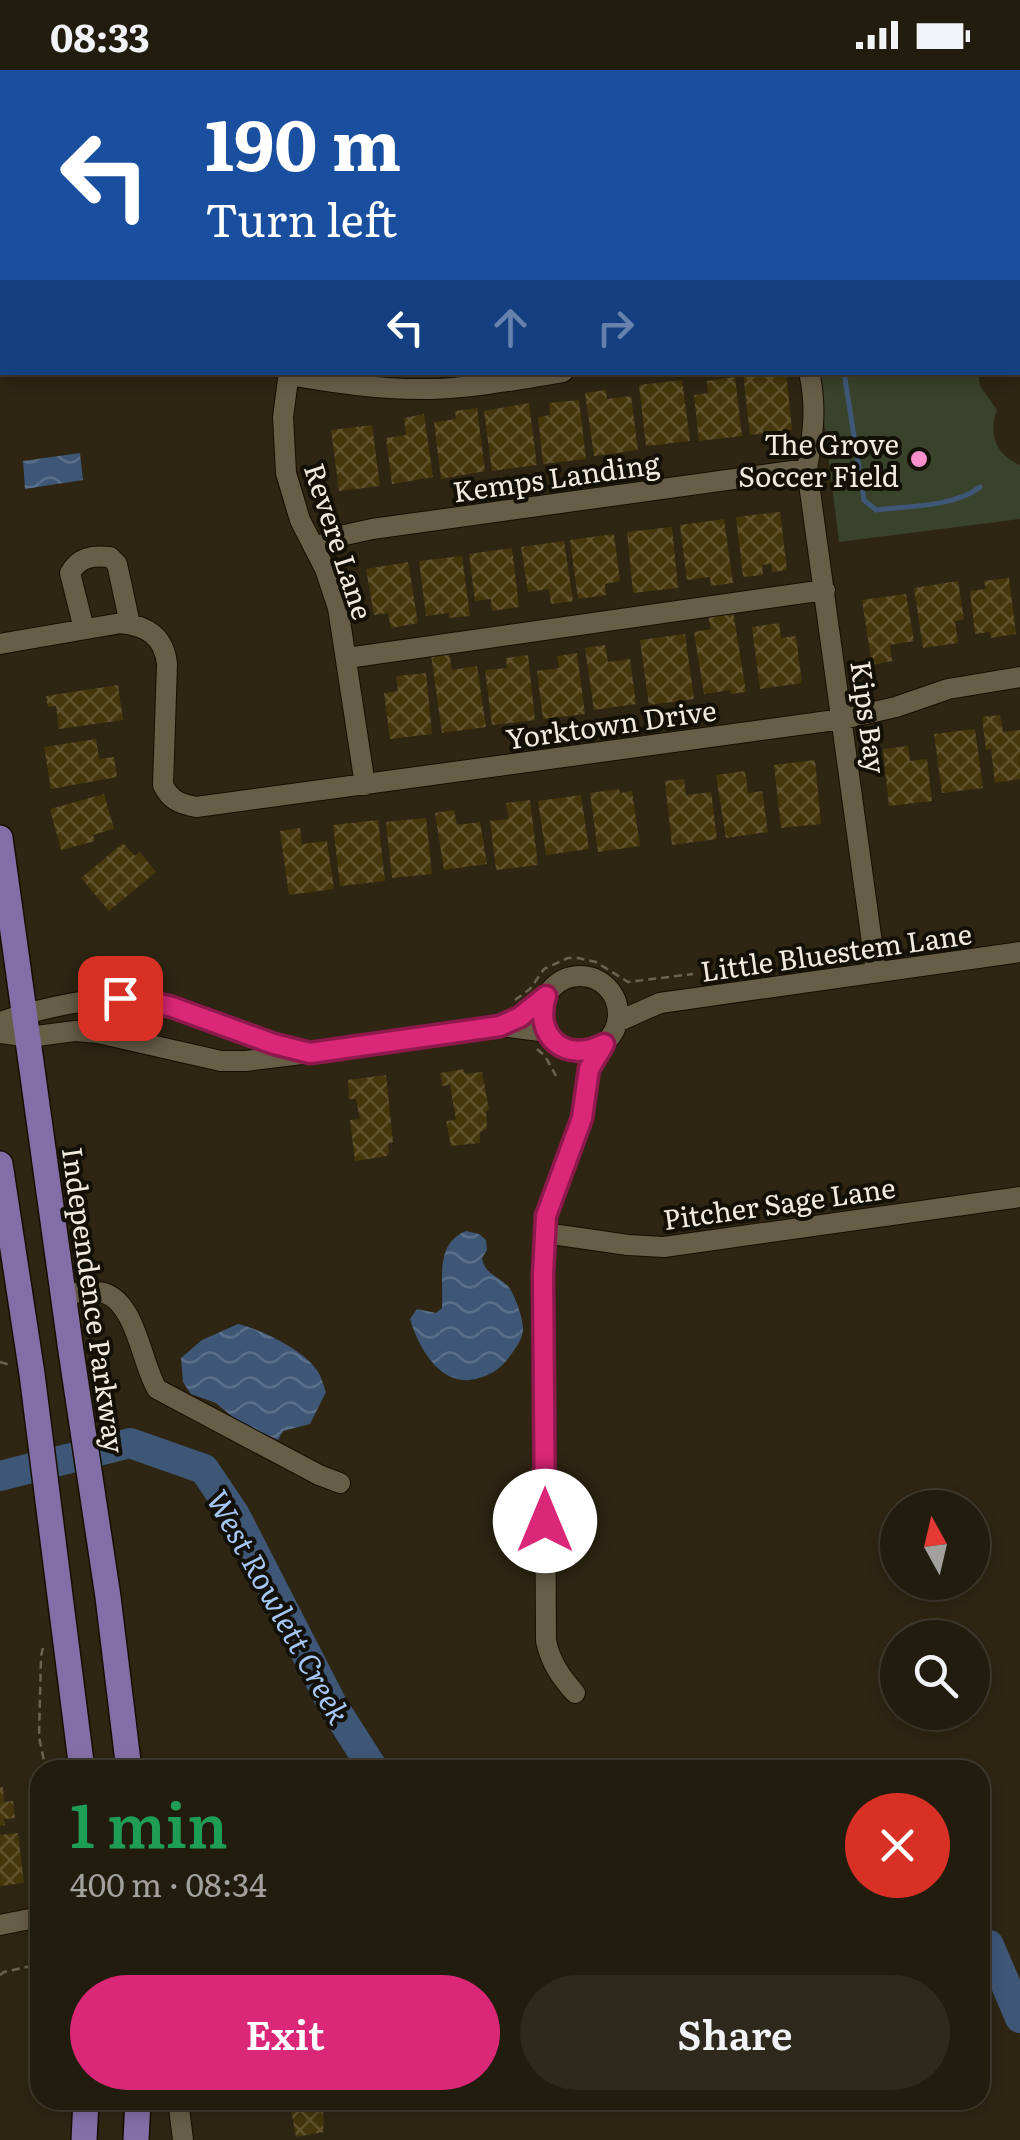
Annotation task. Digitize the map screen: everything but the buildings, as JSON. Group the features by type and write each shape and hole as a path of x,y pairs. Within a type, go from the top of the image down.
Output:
{"main road":[{"name":"Independence Parkway","path":"0,838 129,1760"},
{"path":"0,1164 22,1370 62,1606 81,1760"},
{"path":"84,2140 86,2110"},
{"path":"136,2140 138,2110"}],"street":[{"name":"Revere Lane","path":"289,375 282,418 284,461 294,503 335,597 365,785"},
{"path":"296,375 386,388 429,389 545,375"},
{"name":"Kips Bay","path":"810,375 815,415 807,468 876,972"},
{"name":"Kemps Landing","path":"314,548 372,529 807,468"},
{"path":"0,644 54,636 108,624 130,624 117,564 110,557 96,556 75,565 70,573 84,629"},
{"path":"347,658 825,590"},
{"name":"Yorktown Drive","path":"130,624 156,634 166,653 162,785 167,795 182,804 206,807 843,719 896,708 948,689 1020,676"},
{"name":"Little Bluestem Lane","path":"618,1022 660,1004 1020,952"},
{"path":"500,1026 520,1017 553,986 575,976 598,980 615,998 618,1009 618,1022 589,1069 582,1118 546,1216 546,1641 550,1658 575,1693"},
{"name":"Little Bluestem Lane","path":"608,988 621,997 660,1004"},
{"path":"541,1040 546,996"},
{"path":"0,1032 120,998 172,1007 310,1053"},
{"path":"0,1022 98,1033 221,1061 310,1053 500,1026 526,1028 541,1040 579,1052 604,1044"},
{"path":"566,1049 584,1095"},
{"name":"Pitcher Sage Lane","path":"545,1233 664,1247 1020,1196"},
{"path":"63,1294 102,1292 118,1302 130,1318 148,1374 157,1389 340,1484"},
{"path":"0,1924 30,1919"},
{"path":"179,2110 183,2140"}],"path":[{"path":"515,1000 530,989 544,969 568,958 596,962 628,982 693,974"},
{"path":"541,1040 556,1076"},
{"path":"0,1362 22,1370"},
{"path":"44,1644 39,1737 44,1760"},
{"path":"0,1974 30,1966"}],"green space":[{"name":"The Grove Soccer Field","path":"818,375 978,375 980,386 997,410 993,427 996,443 1005,456 1020,465 1020,519 839,542"}],"water":[{"path":"80,453 83,480 25,489 23,461"},
{"path":"466,1231 486,1240 483,1263 510,1288 523,1328 519,1343 500,1367 466,1380 443,1373 434,1364 419,1343 410,1319 417,1309 436,1313 442,1308 445,1254 456,1237"},
{"path":"238,1324 269,1335 318,1371 326,1392 310,1424 283,1431 278,1440 240,1423 216,1403 191,1394 183,1382 181,1358 202,1340"}],"waterway":[{"path":"844,375 864,500 876,510 944,502 980,487"},
{"name":"West Rowlett Creek","path":"0,1476 130,1443 204,1469 235,1515 332,1704 368,1760"},
{"name":"West Rowlett Creek","path":"990,1947 1020,2018"}],"place":[{"name":"The Grove Soccer Field","path":"919,459"}],"route":[{"path":"120,998 172,1007 310,1053 500,1026 520,1017 546,996 542,1020 555,1042 579,1052 604,1044 589,1069 575,1142 546,1216 545,1521"}]}
